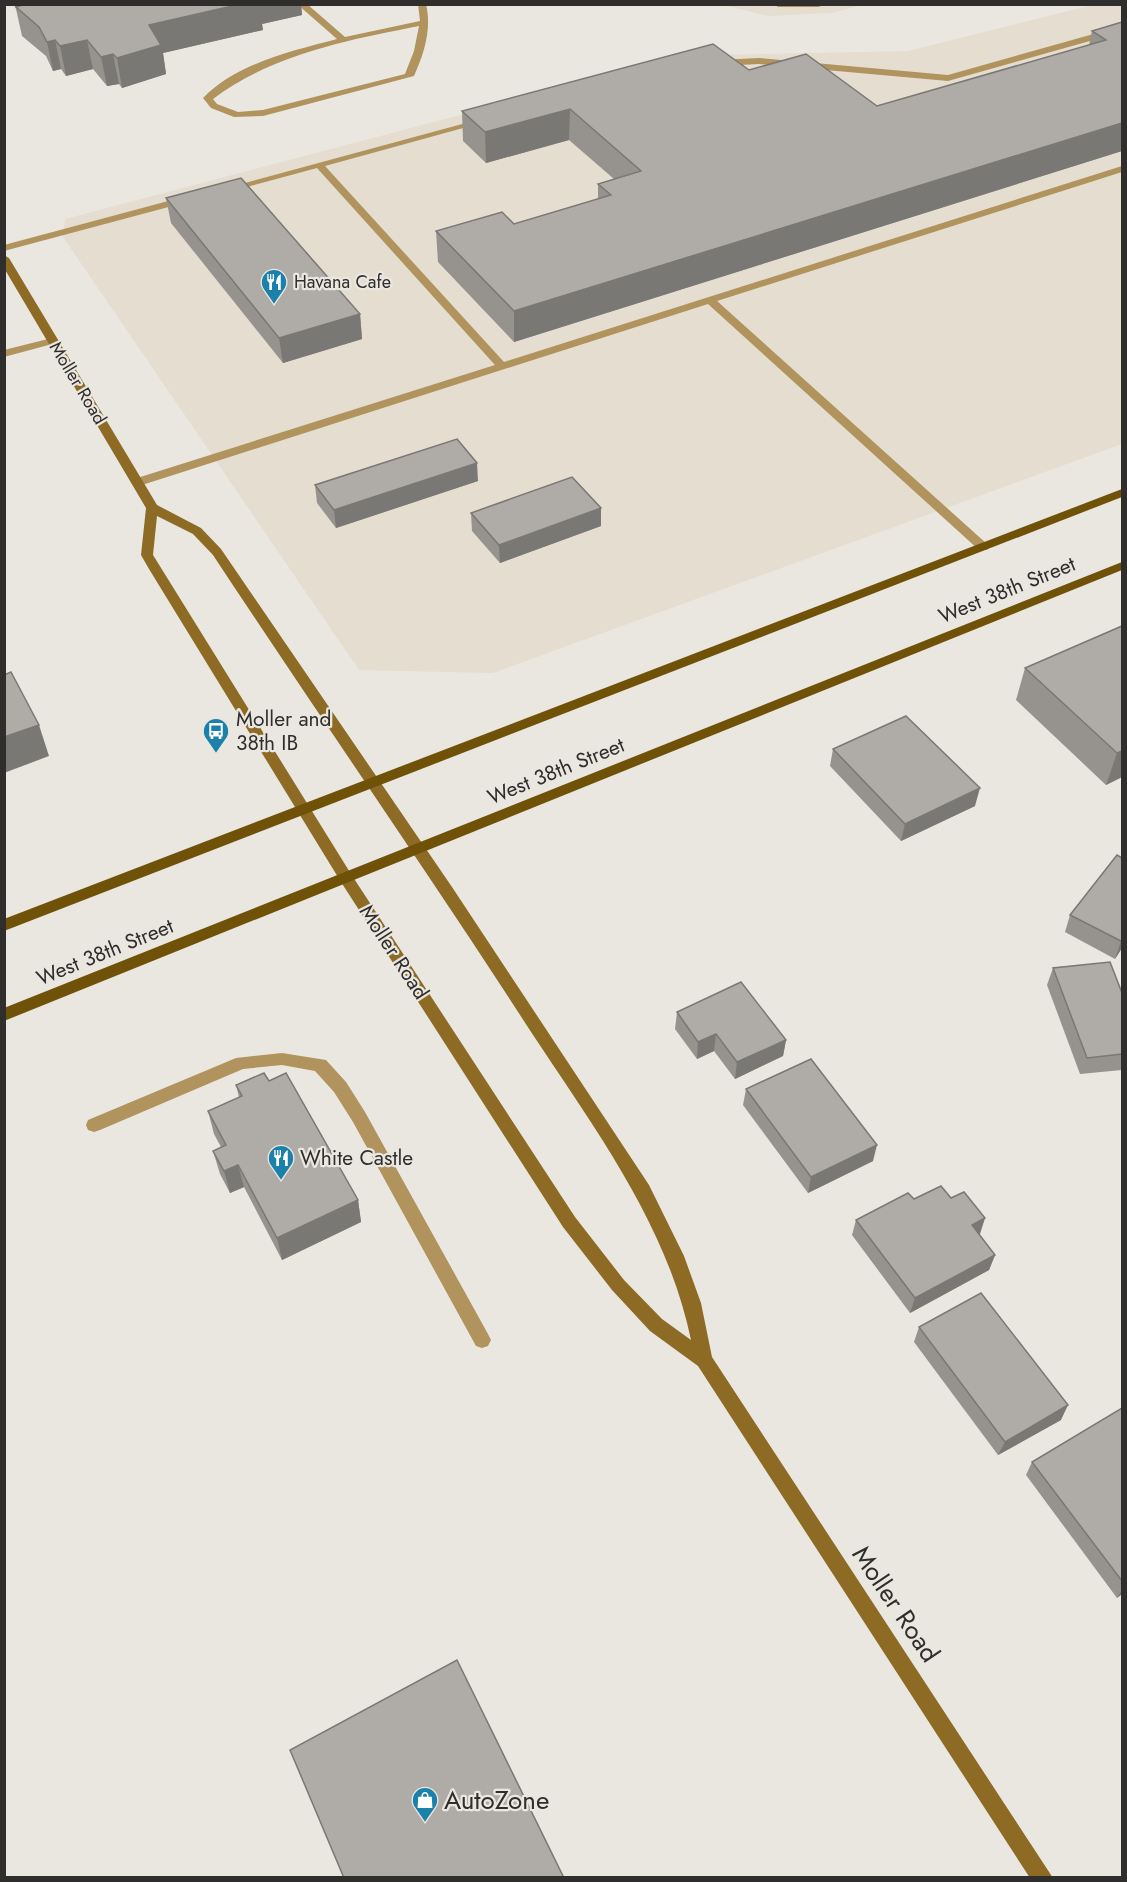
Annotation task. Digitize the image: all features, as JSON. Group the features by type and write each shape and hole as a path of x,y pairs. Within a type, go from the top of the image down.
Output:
{"main road":[{"name":"Moller Road","path":"4,258 153,508 197,531 217,552 371,783 419,849 643,1190 679,1266 692,1304 704,1360"},
{"path":"4,925 1122,493"},
{"name":"Moller Road","path":"153,508 147,555 346,878 568,1222 618,1285 656,1325 704,1360 1043,1878"},
{"name":"West 38th Street","path":"4,1015 1122,566"}],"street":[{"path":"301,4 344,40"},
{"path":"423,4 423,23 419,57 410,76 263,113 237,115 214,106 208,98 222,85 259,66 344,40 423,23"},
{"path":"778,4 819,4"},
{"path":"704,64 759,61 948,78 1122,29"},
{"path":"217,192 489,119"},
{"path":"319,165 502,366"},
{"path":"138,482 1122,168"},
{"path":"4,248 194,198"},
{"path":"709,300 983,547"},
{"path":"4,354 52,340"},
{"path":"94,1125 242,1063 282,1059 320,1065 340,1087 359,1117 482,1340"}],"shaded area":[{"path":"723,5 863,5 831,13 768,16"},
{"path":"1092,5 1122,5 1122,444 493,673 359,670 63,237 65,219 647,66 716,55 908,51"}],"building":[{"path":"26,4 241,4 149,25 161,45 117,58 113,54 101,57 87,40 60,46 55,40 47,42 39,27 16,7"},
{"path":"1122,22 1122,123 514,311 436,231 502,212 514,224 611,195 598,184 641,171 570,109 485,132 462,111 713,44 749,70 806,54 877,106 1106,40 1092,31"},
{"path":"241,178 360,314 279,338 166,198"},
{"path":"457,439 477,463 334,510 315,485"},
{"path":"572,477 601,508 499,545 471,513"},
{"path":"1122,626 1122,751 1117,753 1025,668"},
{"path":"11,672 39,725 4,737 4,675"},
{"path":"906,716 980,788 905,824 833,749"},
{"path":"1117,855 1122,858 1121,941 1070,915"},
{"path":"1110,962 1122,993 1122,1054 1087,1058 1053,968"},
{"path":"741,982 786,1040 737,1062 716,1034 698,1042 677,1012"},
{"path":"811,1059 877,1145 811,1177 746,1089"},
{"name":"White Castle","path":"264,1073 269,1081 286,1073 358,1200 277,1238 238,1165 224,1171 213,1151 226,1145 208,1111 242,1096 236,1085"},
{"path":"941,1186 951,1198 964,1192 985,1218 972,1225 995,1255 915,1298 856,1220 908,1193 914,1199"},
{"path":"981,1293 1068,1405 1005,1442 919,1327"},
{"path":"1122,1408 1122,1581 1032,1462"},
{"name":"AutoZone","path":"457,1660 564,1878 344,1878 290,1750"}],"place":[{"name":"Havana Cafe","path":"274,305"},
{"name":"Moller and 38th IB","path":"216,754"},
{"name":"White Castle","path":"281,1181"},
{"name":"AutoZone","path":"425,1823"}]}
